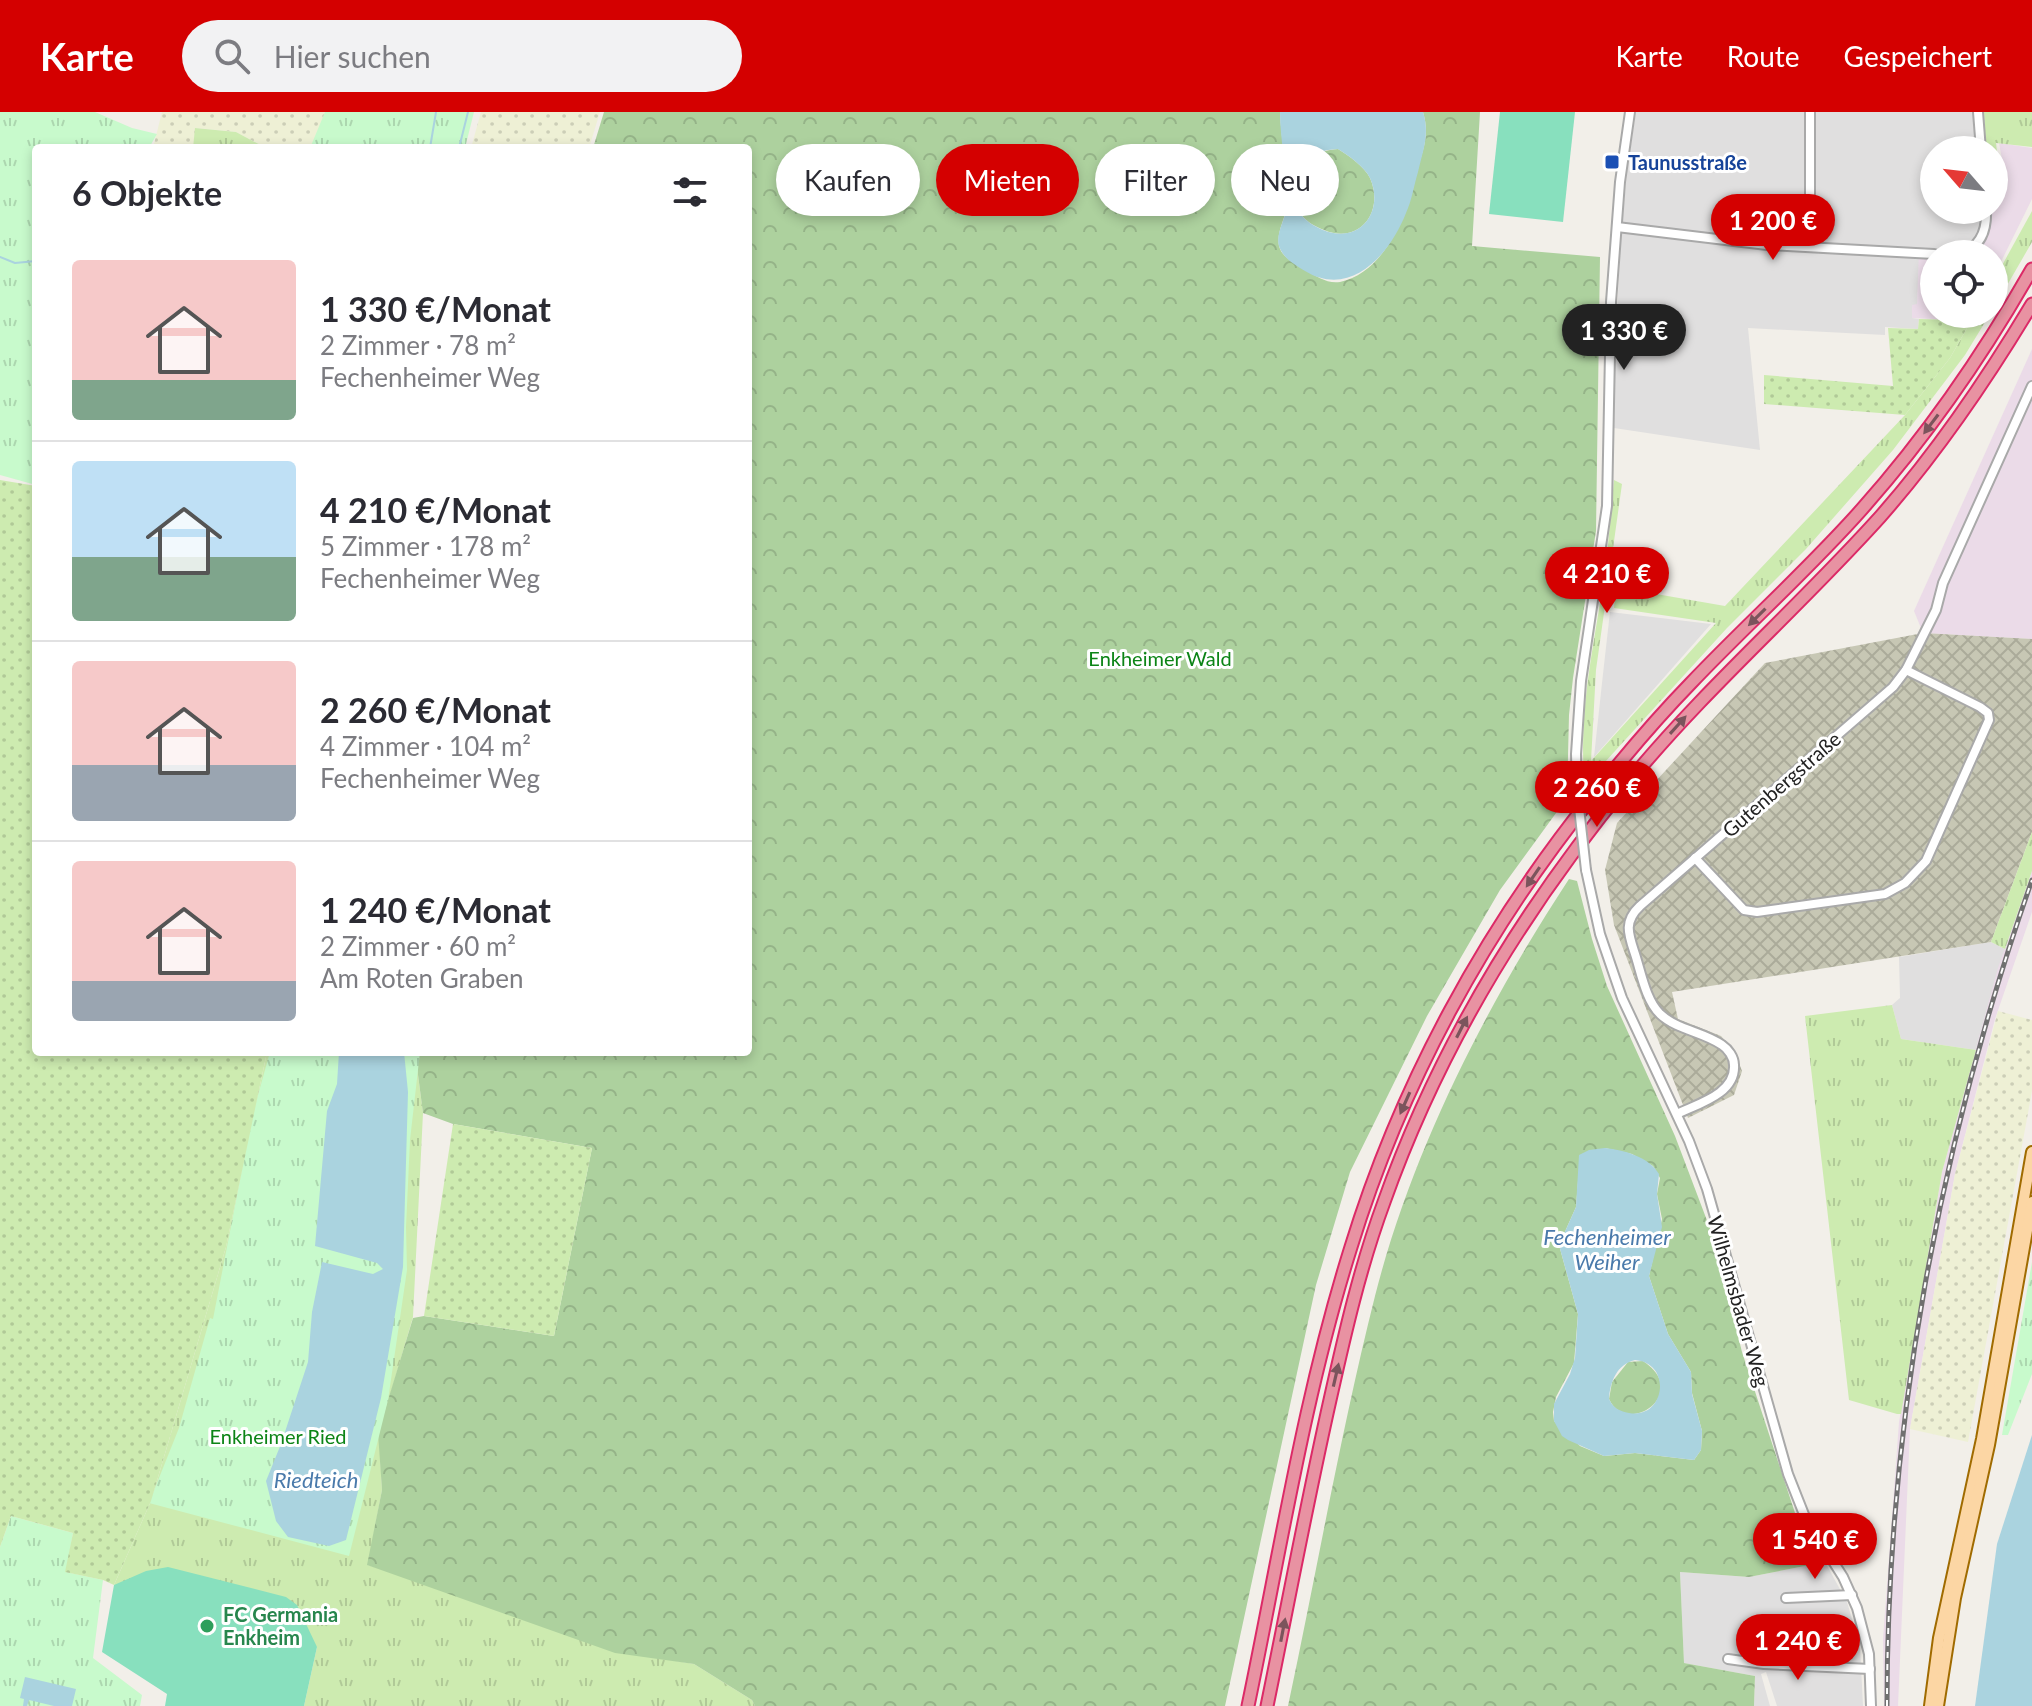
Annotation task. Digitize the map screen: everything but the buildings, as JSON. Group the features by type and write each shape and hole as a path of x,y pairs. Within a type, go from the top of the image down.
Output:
{"highway":[{"path":"1248,1706 1318,1364 1351,1246 1392,1132 1450,1012 1515,903 1588,801 1653,722 1862,509 1948,402 2032,269"},
{"path":"1267,1706 1349,1315 1367,1253 1407,1143 1466,1018 1527,917 1575,848 1707,692 1836,564 1908,484 1984,381 2032,304"}],"main road":[{"path":"1930,1706 1952,1571 1982,1439 2032,1152"},
{"path":"1938,1706 2032,1202"}],"street":[{"name":"Wilhelmsbader Weg","path":"1630,112 1621,168 1609,332 1607,506 1581,681 1576,754 1586,870 1600,934 1625,1006 1677,1114 1707,1189 1788,1474 1805,1517 1852,1595 1865,1636 1871,1706"},
{"path":"1810,112 1810,247"},
{"path":"1978,112 1980,136"},
{"path":"1617,227 1745,243 1920,253"},
{"name":"Gutenbergstraße","path":"1677,1114 1723,1091 1729,1085 1735,1068 1733,1059 1722,1045 1665,1019 1657,1011 1629,934 1628,924 1633,912 1893,687 1906,670 1936,610 1943,583 2032,386"},
{"path":"1695,858 1744,910 1757,912 1885,894 1916,874 1926,861 1989,720 1988,713 1980,707 1906,670"},
{"path":"1786,1598 1852,1595"},
{"path":"1728,1659 1764,1664 1870,1669"}],"shaded area":[{"path":"162,112 426,112 418,144 258,144 236,132 196,128 194,144 154,144"},
{"path":"481,112 600,112 590,144 472,144"},
{"path":"1636,112 1975,112 1977,136 1920,136 1920,224 1982,224 1982,227 1976,240 1920,240 1917,305 1913,305 1912,318 1919,319 1918,329 1885,327 1885,335 1748,328 1760,450 1614,428 1615,347 1627,171"},
{"path":"2008,144 2032,148 2032,199 2008,248 2008,240 1976,240 1982,224 2008,224"},
{"path":"1919,250 1920,318 1912,318 1912,305 1917,304"},
{"path":"2032,349 2032,639 1923,633 1914,611"},
{"path":"1610,612 1711,624 1594,757 1603,674"},
{"path":"1923,633 2032,639 2032,832 1991,942 1672,992 1678,1019 1721,1036 1735,1052 1742,1071 1734,1095 1688,1118 1614,925 1605,870 1617,823 1765,663"},
{"path":"2032,871 2032,912 1995,1019 1955,1174 1910,1429 1898,1706 1884,1706 1883,1639 1899,1422 1942,1172 1998,968"},
{"path":"1991,942 2005,949 1976,1050 1901,1039 1892,1005 1900,998 1899,957"},
{"path":"1998,1011 2032,1020 2032,1091 1968,1442 1910,1429 1955,1174"},
{"path":"1825,1562 1847,1602 1860,1646 1863,1706 1777,1706 1766,1672 1761,1674 1770,1706 1754,1706 1755,1676 1684,1663 1680,1572 1749,1577"}],"green space":[{"path":"0,112 95,112 132,128 157,134 151,144 32,144 32,484 0,475"},
{"path":"325,112 474,112 466,144 312,144"},
{"name":"Enkheimer Wald","path":"604,112 1280,112 1283,144 1231,144 1231,216 1284,216 1279,236 1283,254 1322,279 1340,282 1370,266 1401,222 1426,135 1423,112 1480,112 1472,246 1600,257 1596,531 1573,678 1567,798 1500,890 1427,1016 1350,1172 1316,1285 1225,1706 755,1706 752,1700 694,1664 615,1653 367,1565 382,1490 378,1433 413,1318 424,1316 554,1336 592,1148 453,1124 423,1113 416,1056 752,1056 752,144 594,144"},
{"path":"1500,112 1575,112 1563,222 1489,214"},
{"path":"1984,112 2032,112 2032,147 2008,144 2008,136 1985,136"},
{"path":"195,128 236,132 258,144 193,144"},
{"path":"1339,150 1364,169 1370,178 1374,191 1371,213 1358,229 1348,233 1337,233 1307,221 1303,216 1339,216"},
{"path":"2032,211 2032,242 2008,284 2008,255"},
{"path":"1919,319 1920,328 1967,328 1950,358 1905,415 1764,404 1764,375 1893,386 1888,328 1918,329"},
{"path":"1967,328 1981,328 1965,355 1893,450 1806,549 1727,628 1585,784 1585,704 1605,571 1614,480 1622,484 1596,670 1591,761 1716,623 1614,608 1616,587 1725,606 1905,415 1950,358"},
{"path":"0,480 32,485 32,1056 266,1056 226,1247 151,1501 114,1585 65,1572 73,1533 11,1516 0,1547"},
{"path":"2032,832 2032,871 2005,949 1991,942"},
{"path":"1569,879 1577,881 1607,986 1675,1136 1714,1239 1742,1352 1796,1516 1825,1562 1749,1577 1680,1572 1684,1663 1755,1676 1754,1706 1288,1706 1351,1398 1391,1241 1409,1187 1455,1080 1509,976","holes":["1605,1148 1632,1154 1653,1166 1660,1178 1657,1194 1662,1219 1649,1276 1668,1334 1691,1372 1692,1393 1702,1431 1701,1450 1694,1460 1635,1453 1604,1456 1580,1446 1554,1421 1556,1397 1574,1363 1578,1314 1559,1245 1576,1207 1578,1181"]},
{"path":"1892,1005 1901,1039 1976,1050 1942,1172 1901,1414 1849,1400 1805,1016"},
{"path":"266,1056 346,1056 408,1092 416,1056 423,1113 413,1317 379,1433 382,1490 368,1565 665,1659 694,1664 752,1700 755,1706 304,1706 317,1647 114,1585 151,1501 226,1247"},
{"name":"Enkheimer Ried","path":"269,1056 420,1056 410,1140 407,1270 388,1400 349,1556 149,1503 179,1428 210,1318 213,1319 253,1113"},
{"path":"453,1124 592,1148 554,1336 424,1316"},
{"path":"2032,1262 2032,1374 2008,1435 2002,1435"},
{"path":"1643,1361 1656,1373 1661,1386 1659,1397 1641,1413 1629,1414 1618,1410 1609,1399 1612,1382 1628,1362"},
{"path":"11,1516 73,1533 66,1572 103,1580 93,1658 142,1695 140,1706 0,1706 0,1547"},
{"name":"FC Germania Enkheim","path":"168,1567 286,1597 297,1605 317,1647 304,1706 165,1706 167,1694 102,1652 114,1585 146,1571"}],"water":[{"path":"1280,112 1423,112 1425,142 1406,213 1390,243 1367,268 1338,280 1305,271 1286,258 1278,241 1284,216 1302,216 1323,230 1348,233 1366,222 1374,203 1374,191 1370,178 1339,150 1339,144 1282,144"},
{"name":"Riedteich","path":"339,1056 404,1056 408,1092 403,1267 381,1398 346,1540 329,1546 288,1537 276,1521 266,1481 308,1362 312,1312 322,1262 373,1274 383,1269 377,1263 315,1246 327,1111 337,1084"},
{"name":"Fechenheimer Weiher","path":"1605,1148 1628,1153 1649,1163 1659,1174 1657,1194 1662,1227 1649,1276 1668,1334 1691,1372 1692,1394 1702,1431 1701,1450 1694,1460 1635,1453 1604,1456 1562,1436 1554,1421 1554,1404 1575,1358 1578,1314 1559,1245 1576,1207 1579,1155","holes":["1629,1362 1647,1363 1659,1380 1657,1400 1641,1413 1617,1409 1609,1399 1616,1375"]},
{"path":"2032,1435 2032,1706 1975,1706 1997,1544"},
{"path":"25,1677 76,1689 72,1706 54,1706 29,1700 27,1706 23,1706 24,1699 20,1698"}],"waterway":[{"path":"431,144 436,112"},
{"path":"460,144 468,112"},
{"path":"0,257 15,263 32,261"}],"railway":[{"path":"1887,1706 1889,1601 1897,1496 1908,1391 1925,1287 1945,1184 1970,1081 2032,880"}],"place":[{"name":"Taunusstraße","path":"1612,162"},
{"name":"FC Germania Enkheim","path":"207,1626"}]}
